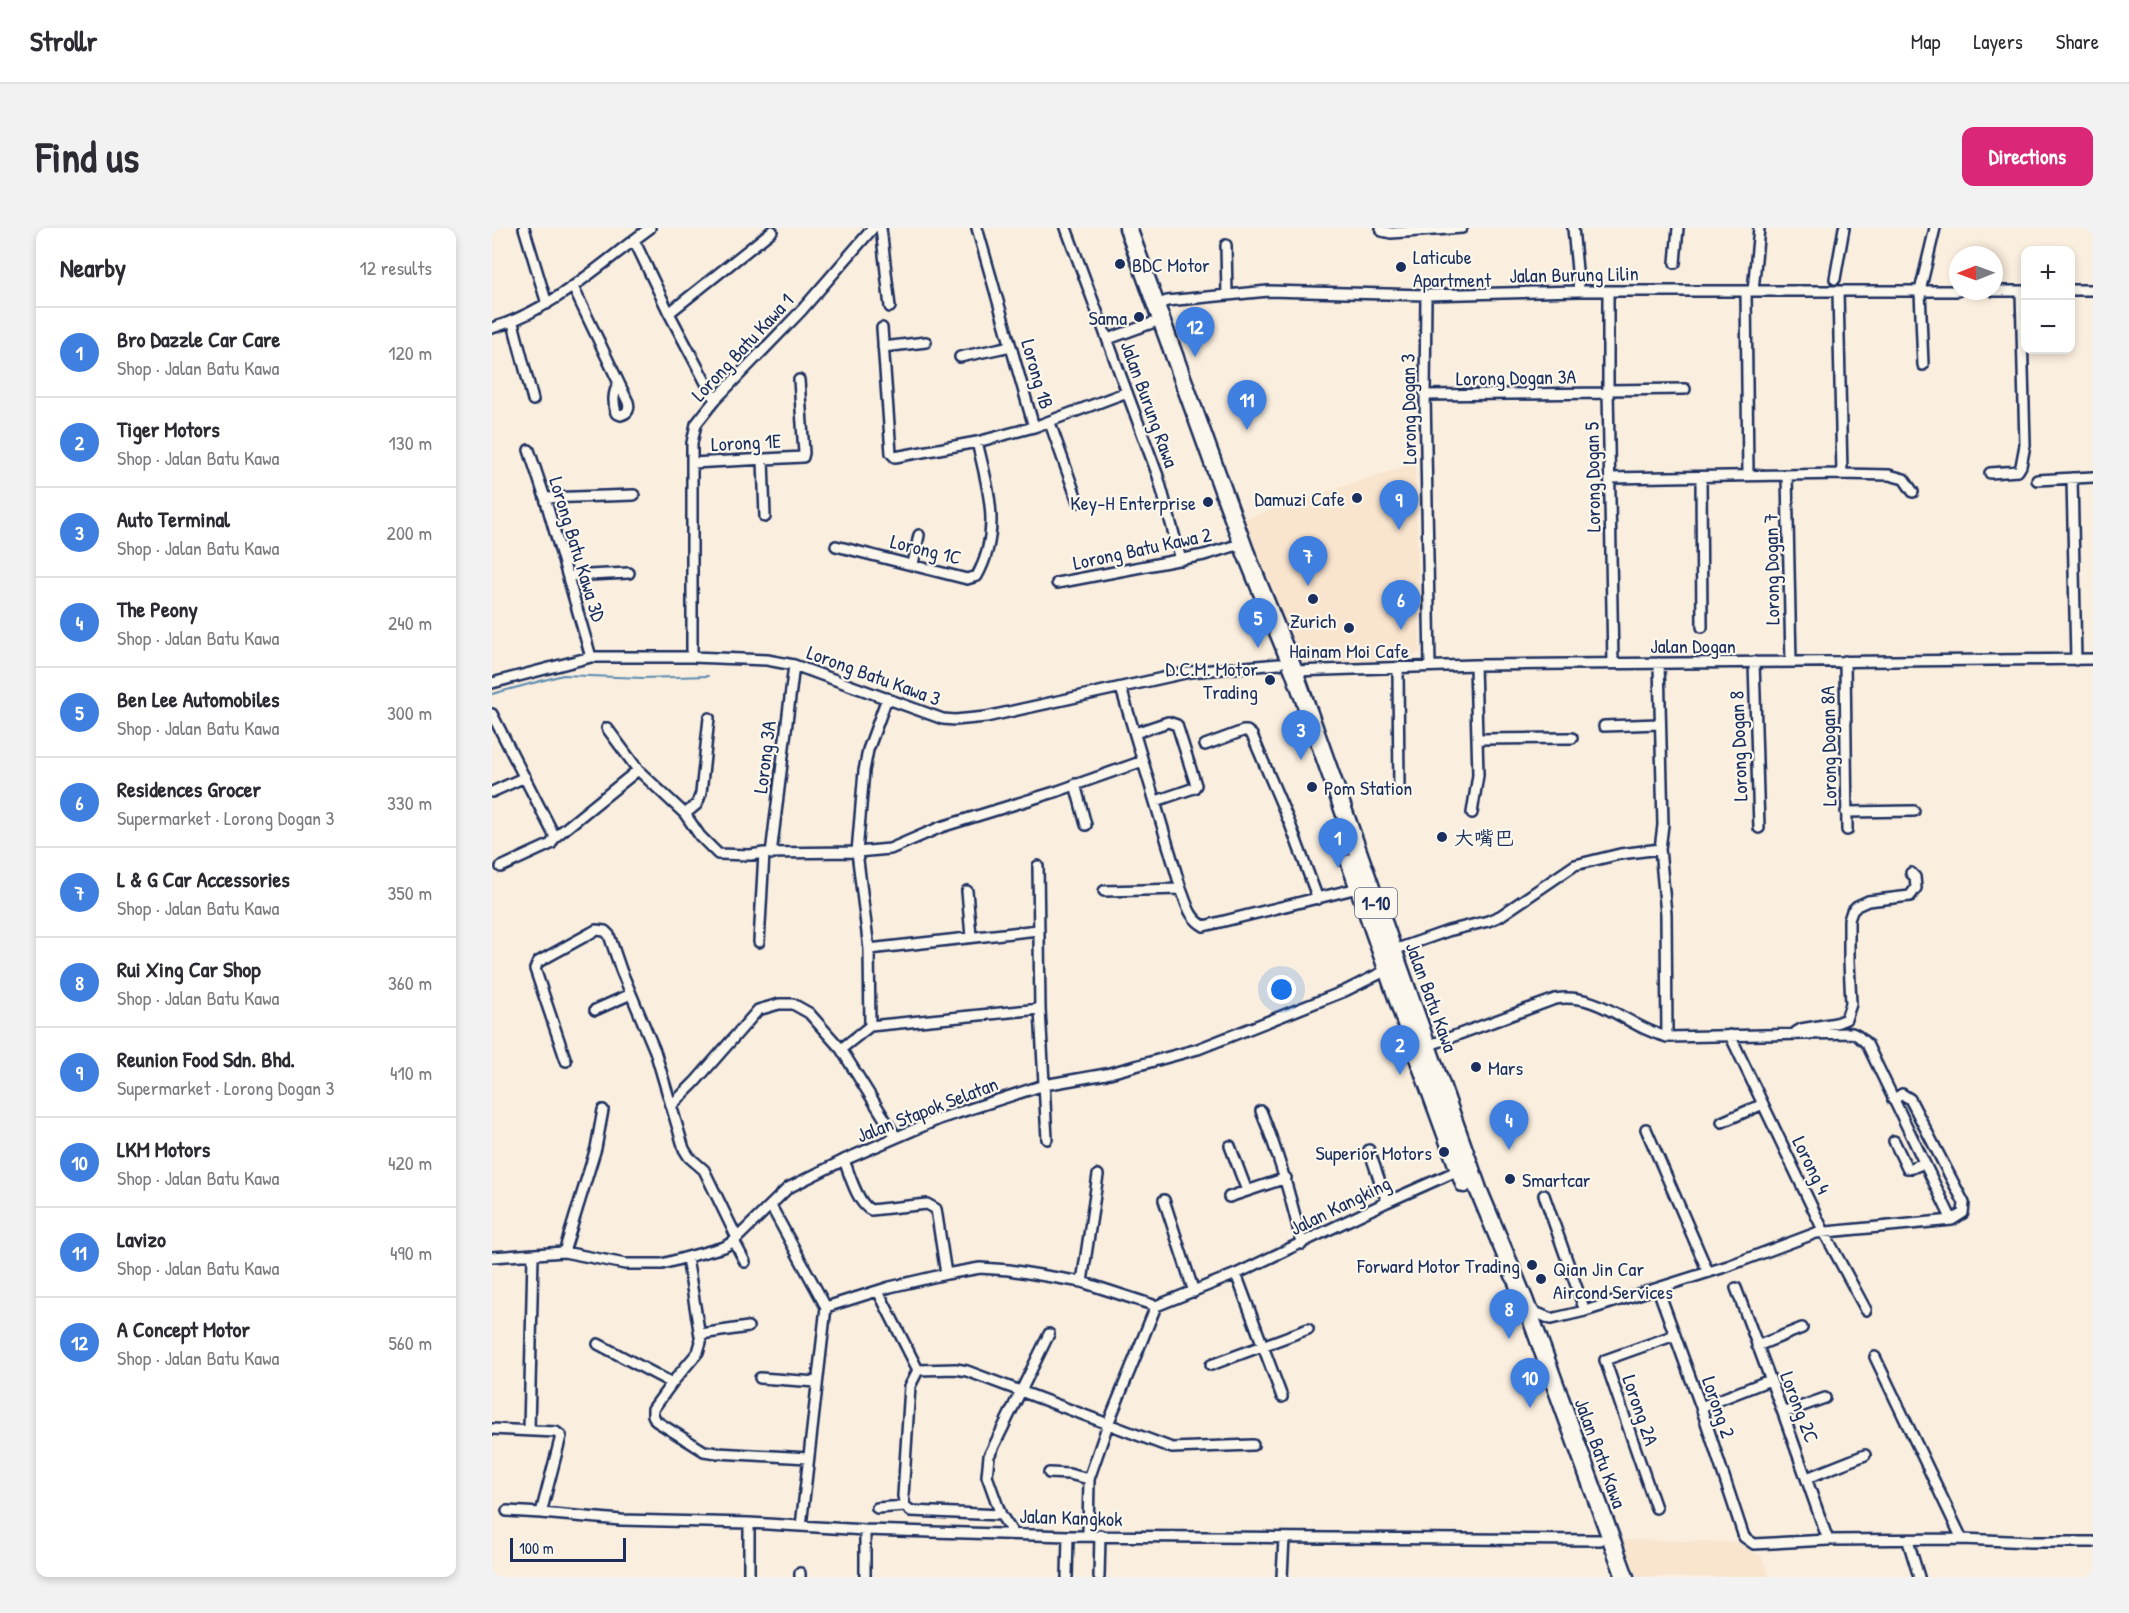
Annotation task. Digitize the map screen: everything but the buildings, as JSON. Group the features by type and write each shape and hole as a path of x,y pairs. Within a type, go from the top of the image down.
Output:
{"highway":[{"name":"Jalan Batu Kawa","path":"1118,228 1234,546 1286,667 1394,950 1478,1189 1524,1299 1625,1577"},
{"name":"Jalan Batu Kawa","path":"1128,228 1286,667 1358,888 1459,1170 1510,1294 1614,1577"}],"street":[{"path":"524,228 548,304"},
{"path":"492,328 513,322 548,304 649,228"},
{"name":"Lorong Batu Kawa 1","path":"692,657 692,443 696,424 715,400 801,311 873,228"},
{"path":"882,228 890,307"},
{"name":"Lorong 1B","path":"883,347 891,453 895,457 977,442 1034,427 977,228"},
{"name":"Jalan Burung Rawa","path":"1066,228 1158,476 1181,560"},
{"path":"1381,228 1382,231 1391,233 1462,228"},
{"path":"1574,228 1579,291"},
{"path":"1675,263 1678,228"},
{"path":"1748,475 1750,291 1759,228"},
{"path":"1835,279 1844,228"},
{"path":"1923,365 1920,291 1935,228"},
{"path":"669,313 772,231"},
{"path":"634,240 715,400"},
{"path":"1226,245 1227,295"},
{"path":"573,287 618,384"},
{"path":"2075,290 2093,290"},
{"name":"Jalan Burung Lilin","path":"1156,305 1167,301 1268,291 1426,295 1579,291 1949,291"},
{"name":"Lorong Dogan 5","path":"1608,291 1613,663"},
{"path":"1838,291 1842,474"},
{"path":"2003,291 2021,291"},
{"name":"Lorong Dogan 3","path":"1426,295 1425,395 1430,666"},
{"path":"1990,473 2018,471 2024,456 2023,300"},
{"path":"513,322 533,400"},
{"path":"1108,339 1152,323"},
{"path":"882,328 883,347 926,342"},
{"path":"960,357 1011,346"},
{"name":"Lorong 1E","path":"692,463 803,457 799,380"},
{"name":"Lorong Dogan 3A","path":"1425,395 1685,389"},
{"path":"1034,427 1127,393"},
{"path":"1050,423 1078,502"},
{"name":"Lorong 1C","path":"836,546 967,579 977,576 982,567 993,520 977,442"},
{"name":"Lorong Batu Kawa 3D","path":"529,450 591,657"},
{"path":"763,459 765,517"},
{"path":"1610,478 1842,474 1899,477 1906,481 1913,492"},
{"name":"Lorong Dogan 7","path":"1788,475 1791,662"},
{"path":"1701,477 1702,627"},
{"path":"2037,480 2093,477"},
{"path":"2072,478 2076,660"},
{"path":"545,498 634,495"},
{"path":"913,564 918,535"},
{"name":"Lorong Batu Kawa 2","path":"1057,583 1181,560 1234,546"},
{"path":"568,576 629,573"},
{"name":"Lorong Batu Kawa 3","path":"492,683 591,657 767,660 794,665 943,718 955,720 986,717 1190,672 1286,667"},
{"name":"Jalan Dogan","path":"1286,667 1398,668 1613,663 2093,659"},
{"name":"Lorong Dogan 8A","path":"1845,661 1847,830"},
{"name":"Lorong Dogan 8","path":"1754,662 1759,828"},
{"path":"1659,663 1663,825 1660,849 1666,914 1667,1037"},
{"name":"Lorong 3A","path":"759,942 768,853 794,665"},
{"path":"1472,813 1477,793 1478,739 1475,665"},
{"path":"1398,668 1399,791"},
{"path":"1121,688 1181,889 1192,917 1204,926 1358,888"},
{"path":"870,1026 869,949 856,852 868,750 887,698"},
{"path":"492,714 555,837"},
{"path":"685,814 697,804 701,793 709,718"},
{"path":"1135,734 1168,722 1177,724 1196,785 1194,788 1156,801"},
{"path":"1604,726 1659,724"},
{"path":"607,728 638,770 685,814 700,836 718,854 856,852 890,849 941,827 1143,761"},
{"path":"1205,745 1243,730 1252,735 1290,824 1318,899"},
{"path":"1478,739 1572,738"},
{"path":"501,867 551,844 555,837 638,770"},
{"path":"492,792 525,777"},
{"path":"1075,784 1086,825"},
{"path":"1846,812 1914,811"},
{"path":"1394,950 1500,916 1575,865 1620,854 1660,849"},
{"path":"1038,866 1040,1009 1047,1139"},
{"path":"1795,1034 1801,1029 1846,1019 1851,1004 1849,961 1852,911 1868,901 1910,896 1916,888 1915,877 1911,873"},
{"path":"1104,891 1181,889"},
{"path":"967,891 970,936"},
{"path":"566,1061 535,969 538,962 596,930 605,931 609,935 656,1051 684,1149 704,1170 745,1262"},
{"path":"869,949 1038,930"},
{"name":"Jalan Stapok Selatan","path":"492,1257 564,1252 625,1264 662,1264 724,1247 788,1188 844,1160 939,1119 1044,1085 1106,1074 1198,1049 1345,991 1387,970"},
{"path":"595,1010 631,994"},
{"path":"1427,1046 1555,999 1565,998 1594,1002 1652,1033 1667,1037 1852,1033 1867,1044 1952,1220"},
{"path":"671,1106 758,1010 768,1006 793,1004 822,1025 841,1049 896,1137"},
{"path":"841,1049 870,1026 1040,1009"},
{"name":"Lorong 4","path":"1730,1035 1824,1232 1866,1310"},
{"path":"1524,1299 1533,1310 1551,1319 1658,1289 1816,1233 1952,1220 1963,1213 1964,1203 1910,1099 1902,1094 1893,1100"},
{"path":"1722,1122 1763,1104"},
{"path":"564,1252 596,1148 603,1110"},
{"path":"1261,1111 1286,1178 1302,1244"},
{"path":"1646,1129 1708,1272"},
{"path":"1894,1142 1907,1168 1924,1163"},
{"path":"1230,1146 1246,1191"},
{"path":"1369,1150 1387,1202"},
{"path":"844,1160 866,1209 927,1204 936,1209 946,1274"},
{"name":"Jalan Kangking","path":"1156,1306 1236,1274 1459,1170"},
{"path":"1082,1281 1098,1175"},
{"path":"1229,1197 1286,1178"},
{"path":"1544,1195 1585,1311"},
{"path":"1164,1200 1194,1292"},
{"path":"771,1206 826,1307 801,1526"},
{"path":"529,1430 533,1255"},
{"path":"687,1258 701,1342 698,1352 653,1409 652,1415 656,1420 704,1451 808,1458"},
{"path":"826,1307 878,1291 980,1268 1082,1281 1156,1306 1108,1424 1089,1479 1088,1534"},
{"path":"1236,1274 1282,1397"},
{"name":"Lorong 2C","path":"1736,1288 1784,1413 1828,1540"},
{"name":"Lorong 2","path":"1658,1289 1701,1407 1744,1538 1754,1544 1828,1540"},
{"path":"878,1291 918,1370"},
{"path":"1544,1357 1542,1335 1551,1319"},
{"path":"701,1334 748,1327"},
{"path":"1757,1346 1802,1328"},
{"path":"1211,1365 1308,1329"},
{"path":"1012,1533 1000,1515 987,1476 989,1456 1049,1335"},
{"name":"Lorong 2A","path":"1656,1508 1605,1360 1675,1335"},
{"path":"598,1344 672,1383"},
{"path":"1875,1357 1962,1539"},
{"path":"918,1370 956,1368 1172,1448 1253,1445"},
{"path":"918,1370 910,1386 904,1501 911,1511 1000,1515"},
{"path":"760,1378 818,1382"},
{"path":"1701,1407 1770,1380"},
{"path":"1784,1413 1825,1398"},
{"path":"492,1429 556,1432 561,1436 541,1514"},
{"path":"1807,1478 1865,1455"},
{"path":"1049,1473 1069,1474 1089,1479"},
{"path":"877,1508 894,1508 904,1501"},
{"name":"Jalan Kangkok","path":"507,1511 621,1520 1068,1536 1088,1534 1600,1540"},
{"path":"748,1577 749,1523"},
{"path":"865,1530 865,1577"},
{"path":"1099,1577 1100,1535"},
{"path":"1067,1577 1068,1536"},
{"path":"1282,1577 1284,1538"},
{"path":"1828,1540 1962,1539 2093,1542"},
{"path":"1908,1541 1919,1577"}],"shaded area":[{"path":"1415,463 1420,652 1403,660 1302,663 1267,575 1254,554 1242,520"},
{"path":"1623,1540 1737,1542 1762,1557 1769,1577 1637,1577"}],"waterway":[{"path":"492,694 563,675 643,678 708,676"}],"place":[{"name":"BDC Motor","path":"1120,264"},
{"name":"Laticube Apartment","path":"1401,267"},
{"name":"Sama","path":"1139,317"},
{"name":"A Concept Motor","path":"1195,357"},
{"name":"Lavizo","path":"1247,430"},
{"name":"Damuzi Cafe","path":"1357,498"},
{"name":"Key-H Enterprise","path":"1208,502"},
{"name":"Reunion Food Sdn. Bhd.","path":"1399,530"},
{"name":"L & G Car Accessories","path":"1308,586"},
{"name":"Zurich","path":"1313,599"},
{"name":"Hainam Moi Cafe","path":"1349,628"},
{"name":"Residences Grocer","path":"1401,630"},
{"name":"Ben Lee Automobiles","path":"1258,648"},
{"name":"D.C.M. Motor Trading","path":"1270,680"},
{"name":"Auto Terminal","path":"1301,760"},
{"name":"Pom Station","path":"1312,787"},
{"name":"大嘴巴","path":"1442,837"},
{"name":"Bro Dazzle Car Care","path":"1338,868"},
{"name":"Mars","path":"1476,1067"},
{"name":"Tiger Motors","path":"1400,1075"},
{"name":"The Peony","path":"1509,1150"},
{"name":"Superior Motors","path":"1444,1152"},
{"name":"Smartcar","path":"1510,1179"},
{"name":"Forward Motor Trading","path":"1532,1265"},
{"name":"Qian Jin Car Aircond Services","path":"1541,1279"},
{"name":"Rui Xing Car Shop","path":"1509,1339"},
{"name":"LKM Motors","path":"1530,1408"}]}
